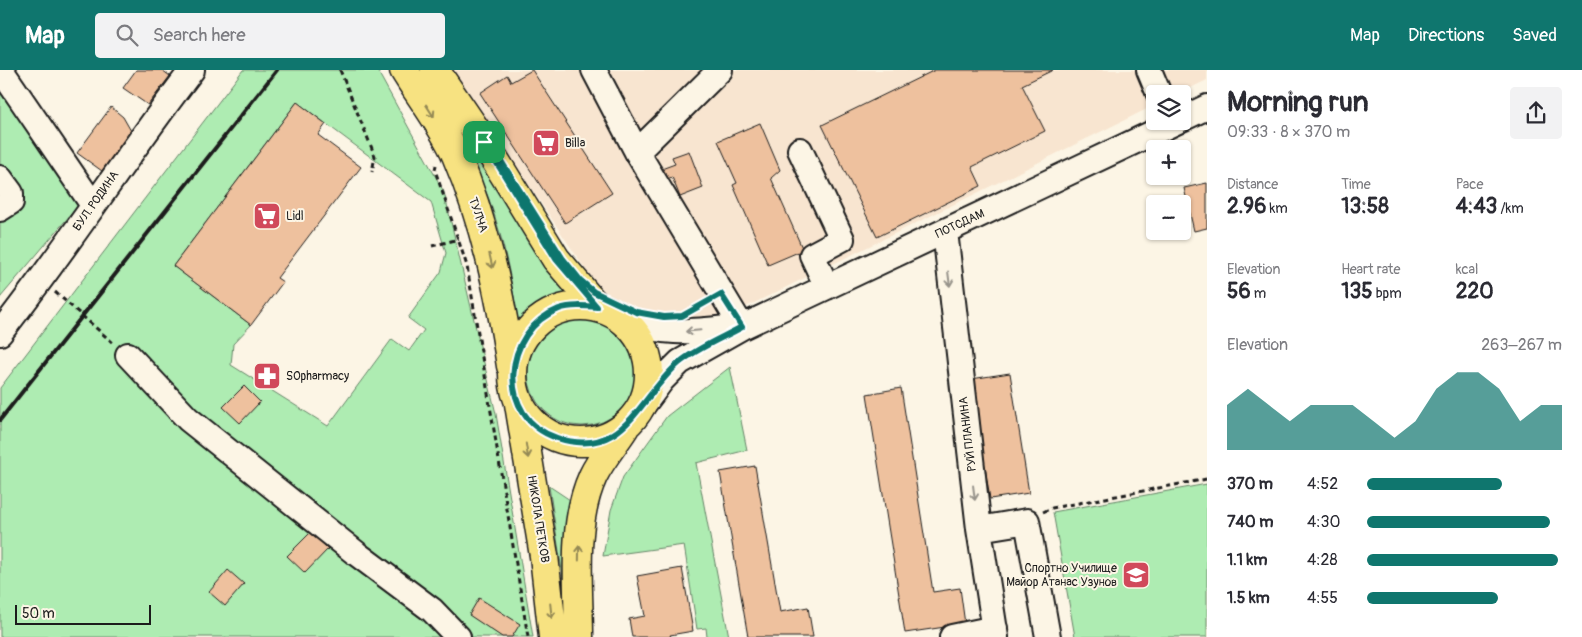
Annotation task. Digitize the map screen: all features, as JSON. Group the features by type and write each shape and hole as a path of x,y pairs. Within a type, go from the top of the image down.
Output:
{"main road":[{"name":"ТУЛЧА","path":"404,70 455,153 484,232 498,293 513,375"},
{"path":"435,70 484,142 556,259 597,307"},
{"path":"580,637 579,550 582,516 593,476 633,417 649,388 650,369 646,350 636,333 622,319 597,307 579,306 560,309 544,317 530,329 520,344 514,362 513,375 519,402 538,428 555,437 573,442 600,440 633,417"},
{"name":"НИКОЛА ПЕТКОВ","path":"519,402 544,556 554,637"}],"street":[{"path":"2,70 93,205"},
{"name":"БУЛ. РОДИНА","path":"0,333 42,280 93,205 192,70"},
{"path":"594,70 637,152 742,327"},
{"path":"637,152 720,70"},
{"path":"1148,70 1155,85"},
{"name":"ПОТСДАМ","path":"1191,114 1207,107"},
{"name":"ПОТСДАМ","path":"633,417 662,380 680,362 742,327 1157,130"},
{"path":"800,150 842,239 812,255 827,287"},
{"path":"0,178 11,193 11,202 0,209"},
{"name":"РУЙ ПЛАНИНА","path":"945,231 979,529 996,633"},
{"name":"ПОТСДАМ","path":"622,319 650,329 682,332 742,327"},
{"path":"128,355 188,419 357,554 432,610 458,637"},
{"path":"979,529 1027,521 1048,637"},
{"path":"952,637 996,633"}],"path":[{"path":"340,70 375,156 372,172"},
{"path":"455,153 436,164 435,170 467,266 528,637"},
{"path":"432,246 459,239"},
{"path":"42,280 128,355"},
{"path":"1027,521 1052,508 1207,479"}],"shaded area":[{"path":"452,70 1207,70 1207,80 1191,88 1191,85 1146,85 1146,109 746,307 719,316 685,318 628,308 600,291"}],"green space":[{"path":"243,70 377,70 444,192 496,414 533,637 0,637 0,388","holes":["297,102 431,202 446,253 441,272 408,318 424,330 409,351 392,339 328,426 231,365 233,344 251,325 173,266"]},
{"path":"416,70 421,70 570,293 543,302 518,322 504,251 489,199 475,167"},
{"path":"0,82 82,201 0,298 0,216 20,192 0,164"},
{"path":"582,318 603,322 620,334 632,351 636,372 632,393 620,410 603,422 582,426 561,422 544,410 532,393 528,372 532,351 544,334 561,322"},
{"path":"730,367 747,450 696,463 729,637 707,637 706,628 697,629 684,545 603,556 611,510 623,477 667,416"},
{"name":"Спортно Училище Майор Атанас Узунов","path":"1207,484 1207,637 1075,637 1053,512"},
{"path":"549,486 570,500 563,578 563,577"}],"building":[{"path":"136,70 162,70 170,76 148,105 123,88"},
{"name":"Billa","path":"532,70 612,193 565,223 480,93 507,75 511,82"},
{"path":"935,70 1053,70 1022,85 1045,131 972,167 981,186 877,237 822,125"},
{"name":"Lidl","path":"297,102 326,124 318,135 361,167 277,278 283,282 251,325 173,266"},
{"path":"111,107 123,117 131,131 102,171 77,153"},
{"path":"760,123 780,170 771,178 803,250 768,265 733,185 737,183 718,141"},
{"path":"689,151 703,188 680,197 672,177 660,182 656,171 675,164 672,157"},
{"path":"1207,183 1207,228 1194,231 1191,218 1191,195 1186,195 1184,188"},
{"path":"1010,373 1029,493 990,499 971,379"},
{"path":"244,386 260,402 240,423 223,407"},
{"path":"901,388 933,592 960,588 965,624 905,633 867,394"},
{"path":"755,466 780,612 808,607 813,637 748,637 720,472"},
{"path":"311,532 328,549 305,573 287,556"},
{"path":"682,568 693,631 670,635 671,637 632,637 629,619 645,616 637,576"},
{"path":"228,570 244,584 225,606 209,592"},
{"path":"479,598 520,624 512,637 502,637 469,615"}],"railway":[{"path":"0,420 277,70"}],"place":[{"name":"Billa","path":"546,143"},
{"name":"Lidl","path":"267,216"},
{"name":"SOpharmacy","path":"267,376"},
{"name":"Спортно Училище Майор Атанас Узунов","path":"1136,575"}],"route":[{"path":"484,142 487,142 494,150 563,259 580,280 594,292 636,312 664,317 682,316 721,294 742,327 680,362 662,380 634,418 625,427 609,437 591,442 573,442 555,437 538,428 519,402 514,389 514,362 520,344 530,329 544,317 560,309 579,306 597,307 556,259 484,142"}]}
